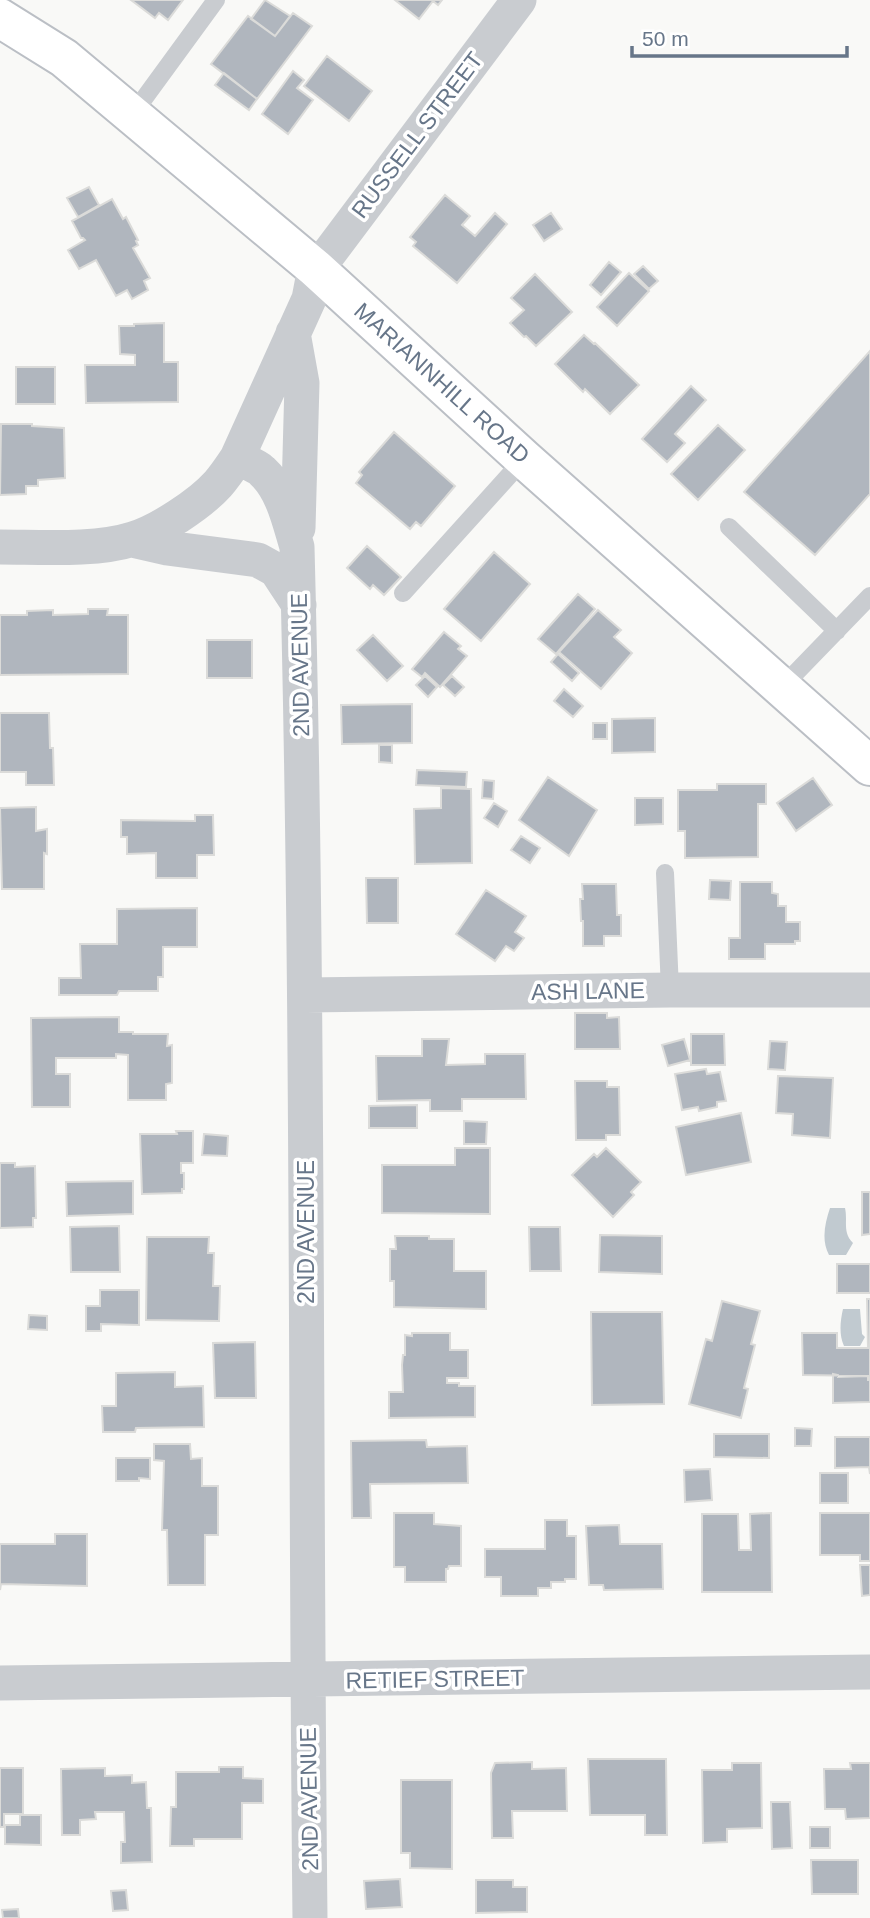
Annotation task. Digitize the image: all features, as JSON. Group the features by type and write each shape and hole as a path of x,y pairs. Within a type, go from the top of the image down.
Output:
{"street":[{"name":"RUSSELL STREET","path":"315,268 330,252 519,0"},
{"name":"MARIANNHILL ROAD","path":"0,18 65,58 315,268 524,459 870,766"},
{"path":"0,547 87,547 132,540 157,529 217,485 237,458 309,299 315,268"},
{"name":"2ND AVENUE","path":"293,333 302,383 297,547 306,995 310,1918"},
{"name":"2ND AVENUE","path":"237,458 261,469 275,485 297,547"},
{"path":"132,540 167,548 258,560 276,570 299,605"},
{"name":"ASH LANE","path":"306,995 870,990"},
{"name":"RETIEF STREET","path":"0,1683 870,1672"}],"lane":[{"path":"132,115 216,0"},
{"path":"403,593 524,459"},
{"path":"729,527 837,631"},
{"path":"782,687 870,596"},
{"path":"665,873 670,990"}],"shaded area":[{"path":"830,1208 845,1208 846,1231 853,1243 846,1255 829,1255 825,1232"},
{"path":"843,1309 860,1309 862,1334 865,1337 860,1346 844,1346 840,1328"}],"building":[{"path":"131,0 183,0 168,20 159,13 155,18"},
{"path":"265,0 290,16 275,36 251,19"},
{"path":"395,0 442,0 438,5 433,1 419,19"},
{"path":"293,13 312,26 257,99 211,64 248,16 275,36"},
{"path":"327,56 372,91 349,121 304,86"},
{"path":"293,71 304,80 297,88 313,100 288,134 262,114"},
{"path":"224,73 257,99 249,110 215,85"},
{"path":"89,187 99,205 78,217 67,198"},
{"path":"445,195 470,216 462,225 475,236 495,213 507,224 457,283 413,246 416,242 410,237"},
{"path":"112,199 123,219 126,217 138,240 138,245 133,248 150,278 144,281 148,290 132,299 127,290 116,296 96,260 79,269 68,250 85,240 81,238 72,221"},
{"path":"551,213 562,229 544,241 533,225"},
{"path":"609,262 621,272 601,295 590,285"},
{"path":"643,266 658,281 649,289 634,274"},
{"path":"629,273 649,291 617,326 597,307"},
{"path":"535,274 572,312 536,346 510,323 524,310 511,298"},
{"path":"164,323 164,362 178,362 178,402 86,403 85,365 135,365 135,355 120,354 119,326"},
{"path":"584,335 639,385 610,414 555,364"},
{"path":"870,351 870,494 815,555 744,492"},
{"path":"16,367 55,367 55,404 16,404"},
{"path":"691,386 706,400 675,434 685,443 667,462 642,439"},
{"path":"1,424 64,428 65,478 38,480 38,486 26,486 26,494 0,495"},
{"path":"718,425 745,450 698,500 671,474"},
{"path":"394,432 455,486 421,526 416,522 410,529 356,483 362,475 359,472"},
{"path":"367,546 401,577 384,595 373,585 370,589 347,568"},
{"path":"494,552 530,584 481,641 444,609"},
{"path":"578,594 595,609 556,654 538,639"},
{"path":"88,609 108,609 107,615 128,615 128,674 0,675 0,615 27,615 27,611 53,610 53,615 88,614"},
{"path":"598,610 621,630 614,637 632,653 601,689 559,652"},
{"path":"444,632 461,646 458,649 467,656 440,687 425,673 422,677 412,669"},
{"path":"373,635 403,666 387,681 357,650"},
{"path":"207,640 252,640 252,678 207,678"},
{"path":"558,654 579,673 572,681 551,662"},
{"path":"425,676 437,687 428,697 416,685"},
{"path":"452,676 464,687 455,696 443,685"},
{"path":"564,689 583,706 573,717 554,701"},
{"path":"412,704 412,743 342,744 341,705"},
{"path":"0,713 49,713 54,785 26,785 26,772 0,772"},
{"path":"655,718 655,752 612,753 612,719"},
{"path":"593,723 607,723 607,739 593,739"},
{"path":"379,745 392,745 392,763 379,762"},
{"path":"417,770 467,772 466,787 416,785"},
{"path":"548,777 597,810 569,856 519,820"},
{"path":"813,778 832,805 796,831 777,803"},
{"path":"483,780 494,781 493,799 482,798"},
{"path":"717,784 766,784 766,804 758,804 758,857 685,858 685,831 678,831 678,790 717,790"},
{"path":"441,788 471,789 472,863 415,864 414,809 441,808"},
{"path":"635,798 663,798 663,824 635,825"},
{"path":"494,803 507,811 498,827 484,818"},
{"path":"36,807 36,831 47,829 44,889 2,889 0,808"},
{"path":"195,815 213,815 214,855 197,855 197,878 156,878 156,853 127,854 127,837 121,837 121,820 195,821"},
{"path":"521,836 540,848 530,863 511,850"},
{"path":"366,878 398,878 398,923 367,923"},
{"path":"710,880 731,881 730,900 709,899"},
{"path":"740,882 772,882 772,893 778,894 778,906 786,906 786,922 800,922 800,941 795,941 795,944 765,944 765,959 729,959 729,938 740,938"},
{"path":"582,884 616,884 621,936 604,936 604,946 583,946 580,899 583,899"},
{"path":"486,890 526,916 515,932 524,938 514,951 506,946 495,961 456,934"},
{"path":"197,908 197,947 163,947 163,977 158,977 158,991 119,991 117,995 59,995 59,978 81,978 80,944 117,944 117,909"},
{"path":"575,1013 607,1013 607,1018 619,1017 620,1049 575,1049"},
{"path":"119,1017 119,1032 168,1034 167,1046 172,1045 172,1083 166,1084 166,1100 128,1100 128,1055 116,1054 116,1058 56,1058 56,1074 70,1074 70,1107 32,1107 31,1018"},
{"path":"691,1034 724,1034 725,1065 691,1065"},
{"path":"422,1039 449,1039 446,1065 485,1064 485,1054 525,1054 526,1099 462,1099 462,1111 430,1111 430,1100 377,1101 376,1056 422,1056"},
{"path":"684,1039 690,1060 668,1066 662,1045"},
{"path":"770,1041 787,1042 785,1070 768,1069"},
{"path":"706,1069 707,1074 720,1072 726,1101 717,1102 717,1107 699,1111 698,1107 682,1110 675,1074"},
{"path":"778,1076 833,1078 830,1138 792,1135 793,1114 776,1113"},
{"path":"575,1081 607,1081 607,1087 619,1087 620,1135 606,1135 606,1140 576,1140"},
{"path":"417,1105 417,1128 369,1128 369,1106"},
{"path":"741,1113 751,1162 686,1175 676,1127"},
{"path":"464,1121 487,1122 486,1144 464,1144"},
{"path":"176,1131 193,1131 193,1163 181,1163 181,1173 184,1173 182,1193 142,1194 140,1134 177,1134"},
{"path":"204,1134 228,1136 227,1156 202,1155"},
{"path":"455,1148 490,1148 490,1214 382,1213 382,1165 455,1165"},
{"path":"606,1148 641,1182 631,1192 634,1195 613,1217 572,1175 594,1154 597,1157"},
{"path":"0,1163 15,1163 15,1167 35,1166 36,1218 33,1218 33,1227 0,1228"},
{"path":"133,1181 133,1214 67,1216 66,1182"},
{"path":"862,1192 870,1192 870,1234 862,1235"},
{"path":"119,1226 120,1272 71,1272 70,1227"},
{"path":"529,1227 560,1227 561,1271 530,1271"},
{"path":"600,1235 662,1236 662,1274 599,1272"},
{"path":"395,1236 454,1239 454,1271 486,1271 486,1309 394,1307 394,1281 390,1281 390,1249 396,1249"},
{"path":"147,1237 209,1237 208,1253 214,1253 213,1286 220,1286 219,1321 146,1320"},
{"path":"837,1264 870,1264 870,1293 837,1293"},
{"path":"100,1290 139,1290 139,1325 101,1324 101,1331 86,1331 86,1306 100,1306"},
{"path":"867,1299 870,1299 870,1380 868,1376 803,1375 802,1333 837,1333 837,1348 868,1348"},
{"path":"722,1301 760,1311 751,1344 755,1345 744,1388 748,1389 741,1418 689,1404 706,1339 712,1341"},
{"path":"591,1312 662,1312 664,1404 592,1405"},
{"path":"29,1315 47,1316 47,1330 28,1329"},
{"path":"412,1333 450,1333 450,1350 468,1350 468,1378 447,1378 447,1383 475,1386 475,1417 389,1418 389,1392 403,1392 405,1335 412,1336"},
{"path":"255,1342 256,1398 215,1398 213,1343"},
{"path":"175,1372 175,1387 203,1386 204,1427 136,1428 135,1432 103,1432 102,1406 116,1406 116,1373"},
{"path":"833,1374 838,1377 868,1376 870,1402 833,1403"},
{"path":"795,1428 812,1429 811,1446 795,1446"},
{"path":"714,1434 769,1434 769,1458 714,1457"},
{"path":"835,1437 870,1437 870,1474 869,1467 835,1468"},
{"path":"426,1440 427,1447 467,1446 468,1483 370,1484 371,1518 352,1518 351,1441"},
{"path":"154,1444 190,1444 191,1459 202,1458 202,1486 218,1486 218,1535 205,1535 205,1585 168,1585 167,1530 162,1530 164,1461 154,1460"},
{"path":"116,1458 150,1458 150,1479 116,1481"},
{"path":"710,1469 712,1500 685,1502 684,1470"},
{"path":"820,1473 848,1473 848,1503 820,1503"},
{"path":"394,1513 434,1513 434,1524 461,1526 461,1566 449,1566 446,1569 446,1582 405,1582 405,1567 394,1567"},
{"path":"771,1513 772,1592 702,1592 702,1514 738,1514 739,1550 751,1550 750,1514"},
{"path":"820,1513 870,1513 870,1561 860,1561 860,1555 820,1555"},
{"path":"545,1520 567,1520 567,1536 576,1536 576,1579 551,1582 551,1588 538,1588 538,1596 501,1596 501,1577 485,1577 485,1549 545,1549"},
{"path":"619,1525 620,1544 662,1544 663,1589 604,1590 603,1585 589,1585 586,1526"},
{"path":"55,1534 87,1534 87,1586 1,1584 0,1590 0,1544 55,1544"},
{"path":"860,1565 870,1565 870,1595 862,1596"},
{"path":"588,1759 666,1759 667,1835 645,1835 645,1815 590,1815"},
{"path":"532,1762 532,1769 566,1768 567,1811 512,1811 513,1838 492,1838 491,1773 495,1763"},
{"path":"732,1763 761,1763 762,1828 727,1829 727,1842 703,1843 702,1770 732,1770"},
{"path":"850,1763 870,1763 870,1818 846,1819 845,1809 825,1809 824,1769 851,1769"},
{"path":"219,1767 243,1767 243,1778 263,1779 263,1803 242,1803 242,1839 194,1839 194,1846 170,1846 171,1807 176,1807 176,1772 219,1772"},
{"path":"0,1768 23,1768 23,1814 4,1814 4,1827 0,1827"},
{"path":"105,1768 105,1776 132,1775 132,1783 146,1782 147,1808 151,1808 152,1862 121,1863 121,1842 125,1842 124,1812 95,1812 96,1819 80,1820 80,1835 62,1835 61,1769"},
{"path":"401,1780 452,1780 452,1869 410,1868 410,1853 401,1853"},
{"path":"771,1802 790,1802 792,1848 772,1849"},
{"path":"20,1815 41,1815 41,1845 5,1844 5,1825 20,1825"},
{"path":"810,1827 830,1827 830,1848 810,1848"},
{"path":"811,1860 858,1860 858,1894 812,1894"},
{"path":"400,1879 402,1907 366,1909 364,1881"},
{"path":"476,1880 513,1880 513,1887 527,1887 527,1912 476,1913"},
{"path":"126,1890 128,1910 113,1911 111,1891"},
{"path":"18,1909 19,1918 3,1918 2,1910"}]}
